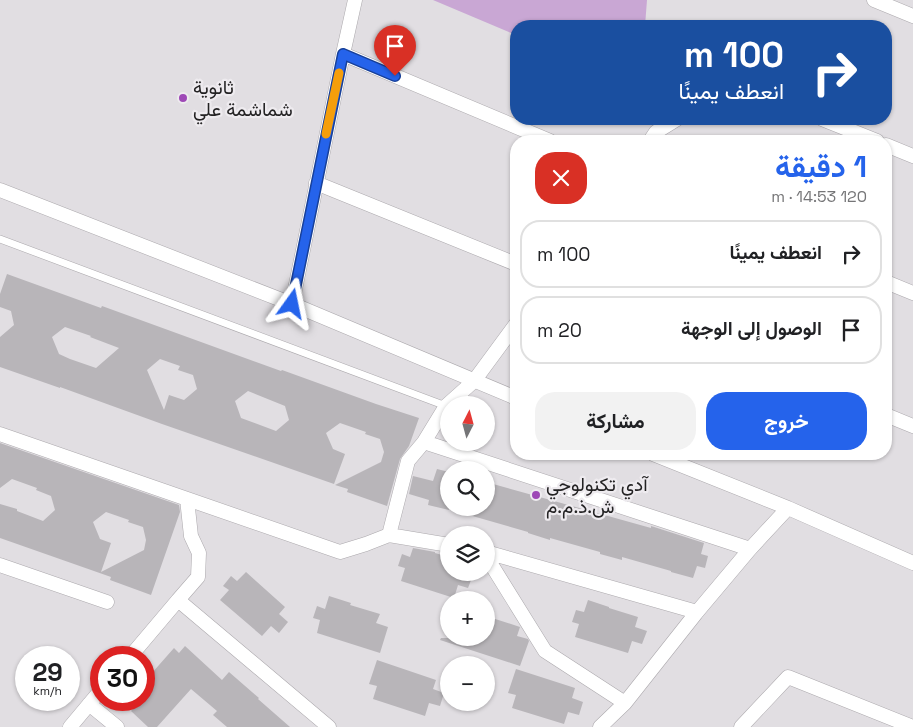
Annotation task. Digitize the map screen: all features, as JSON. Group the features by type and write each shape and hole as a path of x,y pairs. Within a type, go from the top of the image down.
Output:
{"street":[{"path":"292,304 355,0"},
{"path":"874,0 913,16"},
{"path":"343,54 510,124"},
{"path":"512,125 536,135"},
{"path":"654,135 667,125"},
{"path":"837,125 862,135"},
{"path":"892,147 913,156"},
{"path":"316,183 510,262"},
{"path":"0,190 292,304 510,396"},
{"path":"892,284 913,293"},
{"path":"457,396 474,381 510,332"},
{"path":"390,534 408,461 424,442 440,416"},
{"path":"892,417 913,426"},
{"path":"0,434 340,552 390,534 440,543"},
{"path":"424,442 750,549"},
{"path":"668,460 788,508 913,563"},
{"path":"139,646 198,577 199,553 192,536 187,499"},
{"path":"600,727 625,703 697,612 750,549 788,508"},
{"path":"495,555 697,612"},
{"path":"0,565 107,602"},
{"path":"495,570 545,651 625,703"},
{"path":"178,600 329,727"},
{"path":"741,727 788,677 913,727"},
{"path":"70,727 89,704 117,727"}],"lane":[{"path":"0,239 440,404"}],"shaded area":[{"path":"433,0 647,0 645,20 510,20 510,32"}],"building":[{"path":"7,274 419,418 409,446 400,459 387,506 347,492 348,489 335,485 381,462 384,452 380,439 365,434 366,432 340,423 326,433 333,449 345,454 334,484 0,367 0,337 14,325 11,311 0,307 0,294","holes":["65,327 91,336 119,348 96,368 70,359 59,354 52,337","160,359 180,366 178,370 193,375 197,389 184,400 169,395 164,410 147,370","248,391 285,406 289,420 276,431 241,418 235,401"]},
{"path":"0,443 179,505 180,512 151,595 110,580 111,577 0,538 0,504 17,509 17,511 43,521 55,510 51,496 36,490 37,488 12,479 0,488","holes":["106,512 129,520 128,522 143,527 146,540 144,550 101,572 111,543 100,539 93,522"]},
{"path":"437,469 440,470 440,508 428,505 429,500 409,494 413,476 433,481"},
{"path":"495,485 651,528 651,526 704,543 701,554 708,556 705,568 697,566 693,578 622,557 622,560 600,554 600,552 550,538 550,540 472,516 495,516"},
{"path":"413,548 440,554 440,581 471,581 468,588 458,585 456,591 440,591 440,594 401,581 405,568 398,566 402,554 410,557"},
{"path":"246,572 285,607 279,614 288,622 279,633 271,626 262,636 220,600 229,590 223,586 231,576 237,581"},
{"path":"329,596 380,614 376,623 388,627 380,653 317,633 320,620 313,618 317,606 325,609"},
{"path":"588,600 638,617 635,627 647,631 642,644 632,641 628,653 575,637 579,624 572,622 576,610 584,612"},
{"path":"495,619 520,627 517,636 529,641 520,666 495,658 495,656 489,656 458,646 495,646"},
{"path":"185,646 222,680 229,672 290,727 227,727 213,715 217,711 191,689 157,727 148,727 131,711 155,711 155,670 174,648 179,653"},
{"path":"377,660 436,680 433,689 440,692 440,706 429,703 425,716 373,699 377,686 369,684"},
{"path":"516,669 575,688 572,698 583,702 579,715 568,712 564,724 512,708 516,695 508,693"}],"slow traffic":[{"path":"326,134 339,73"}],"place":[{"name":"ثانوية شماشمة علي","path":"183,98"},
{"name":"آدي تكنولوجي ش.ذ.م.م","path":"536,495"}],"route":[{"path":"292,304 343,54 395,76"}]}
